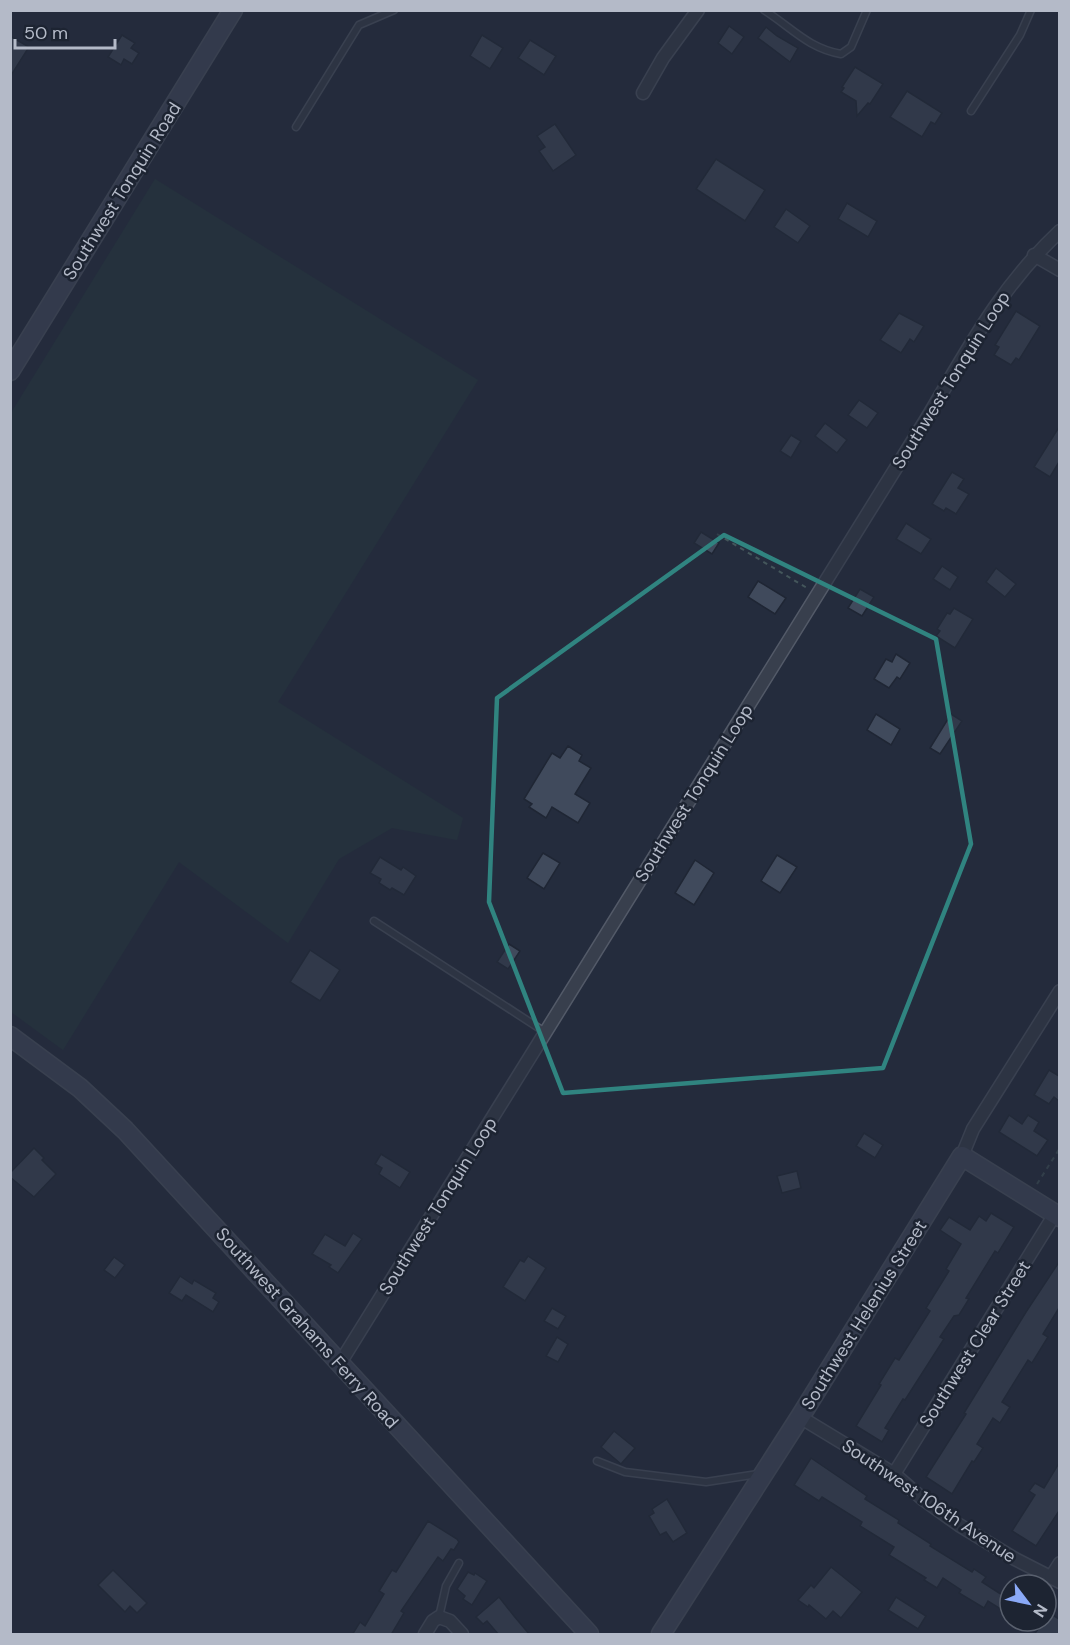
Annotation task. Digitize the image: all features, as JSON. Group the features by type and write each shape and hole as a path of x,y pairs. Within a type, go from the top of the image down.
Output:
{"street":[{"name":"Southwest Tonquin Road","path":"10,371 233,10"},
{"path":"643,93 663,58 698,10"},
{"name":"Southwest Tonquin Loop","path":"340,1363 818,594 992,308 1034,255 1059,231"},
{"path":"1034,255 1059,270"},
{"name":"Southwest Helenius Street","path":"661,1635 765,1473 962,1156 973,1129 1059,991"},
{"name":"Southwest Grahams Ferry Road","path":"10,1036 80,1088 125,1130 589,1635"},
{"path":"962,1156 1057,1216"},
{"name":"Southwest Clear Street","path":"894,1474 1057,1216"},
{"name":"Southwest 106th Avenue","path":"800,1417 894,1474 924,1500 959,1525 1042,1573"},
{"path":"425,1635 433,1621 439,1617 450,1621 462,1635"}],"lane":[{"path":"296,127 359,25 394,10"},
{"path":"764,10 816,47 841,54 851,47 867,10"},
{"path":"971,111 1020,35 1031,10"},
{"path":"374,921 546,1032"},
{"path":"597,1461 625,1472 706,1482 765,1473"},
{"path":"439,1617 446,1586 459,1563"}],"path":[{"path":"717,534 818,594"},
{"path":"1028,1197 1059,1148"}],"highlighted area":[{"path":"724,535 936,639 971,844 883,1068 563,1093 489,902 497,698"}],"green space":[{"path":"155,179 478,380 278,702 463,818 457,840 392,828 339,859 288,943 179,862 63,1050 11,1012 11,413"}],"building":[{"path":"729,26 744,37 732,54 718,43"},
{"path":"766,27 798,48 790,62 758,38"},
{"path":"122,35 135,43 131,48 139,53 132,64 124,59 121,65 108,57"},
{"path":"482,35 503,48 490,69 470,56"},
{"path":"10,36 29,47 10,77"},
{"path":"530,40 556,56 544,75 518,58"},
{"path":"855,67 883,84 870,104 868,103 857,116 856,101 841,92"},
{"path":"907,91 942,113 935,124 931,122 922,137 890,117"},
{"path":"555,124 576,155 553,171 539,151 545,147 537,136"},
{"path":"716,159 765,190 745,221 696,189"},
{"path":"847,203 877,221 868,237 838,219"},
{"path":"786,209 810,226 798,243 774,227"},
{"path":"1016,311 1040,326 1019,360 1016,358 1011,365 994,355 999,347 995,345"},
{"path":"899,313 924,326 914,342 910,339 901,353 880,340"},
{"path":"859,400 878,413 867,428 848,415"},
{"path":"825,423 847,440 837,453 815,436"},
{"path":"1059,427 1059,462 1050,477 1034,467"},
{"path":"791,435 801,441 791,458 780,451"},
{"path":"952,472 964,479 958,488 969,494 956,514 946,508 944,511 932,504"},
{"path":"906,523 931,539 921,554 896,539"},
{"path":"701,532 719,543 712,554 694,543"},
{"path":"942,566 958,577 950,590 933,579"},
{"path":"996,568 1016,584 1005,597 986,582"},
{"path":"758,581 786,598 775,614 748,597"},
{"path":"860,589 874,597 862,616 848,608"},
{"path":"954,608 973,619 955,648 936,636 940,631 937,629 947,613 950,614"},
{"path":"896,654 910,663 900,679 897,677 889,688 874,679 886,659 892,662"},
{"path":"876,714 900,729 891,745 867,730"},
{"path":"951,714 962,721 940,754 930,748"},
{"path":"568,746 582,755 579,761 591,768 575,794 590,803 578,823 552,807 546,818 529,807 532,804 524,799 552,753 560,758"},
{"path":"543,853 560,863 544,889 527,878"},
{"path":"777,855 797,867 780,893 761,881"},
{"path":"380,857 401,870 403,867 416,876 404,895 379,883 381,879 370,873"},
{"path":"695,860 714,873 694,905 675,893"},
{"path":"509,944 520,951 508,969 497,962"},
{"path":"310,950 340,970 320,1001 290,982"},
{"path":"1049,1070 1059,1076 1059,1101 1054,1097 1049,1104 1034,1095"},
{"path":"1009,1115 1022,1124 1028,1115 1039,1122 1034,1131 1048,1140 1037,1156 999,1132"},
{"path":"864,1133 883,1145 875,1158 856,1146"},
{"path":"34,1148 56,1174 34,1197 10,1177 10,1173"},
{"path":"381,1154 410,1172 400,1188 379,1174 382,1168 375,1164"},
{"path":"797,1171 801,1188 782,1193 777,1176"},
{"path":"991,1213 1014,1227 998,1253 995,1251 966,1298 969,1299 959,1315 954,1316 940,1337 944,1339 885,1428 889,1430 882,1442 856,1426 895,1358 899,1360 930,1311 926,1308 949,1271 946,1269 961,1244 940,1230 949,1217 970,1230 979,1216 986,1221"},
{"path":"353,1233 362,1239 338,1273 329,1267 331,1265 312,1254 325,1234 345,1246"},
{"path":"528,1256 546,1268 525,1301 503,1287 520,1260 524,1262"},
{"path":"114,1257 125,1265 115,1278 104,1270"},
{"path":"1059,1262 1059,1308 1043,1334 1048,1337 1032,1363 1028,1360 1002,1402 1010,1407 1000,1423 993,1418 977,1444 983,1448 974,1462 972,1461 952,1494 926,1477"},
{"path":"180,1276 192,1284 194,1280 216,1293 213,1298 219,1302 213,1312 186,1295 182,1301 169,1293"},
{"path":"552,1308 566,1316 558,1329 544,1321"},
{"path":"557,1337 568,1344 558,1362 546,1356"},
{"path":"614,1431 635,1448 621,1464 601,1447"},
{"path":"811,1458 867,1496 865,1499 899,1520 898,1523 931,1544 930,1546 972,1572 974,1569 986,1577 982,1582 998,1592 998,1607 988,1601 984,1608 959,1593 961,1590 943,1578 937,1588 924,1580 926,1578 889,1555 894,1547 860,1526 862,1522 822,1497 819,1501 794,1485"},
{"path":"1059,1463 1059,1511 1036,1546 1012,1531 1035,1495 1029,1491 1035,1483 1044,1488"},
{"path":"667,1499 687,1533 673,1542 666,1532 660,1535 649,1516 654,1513 652,1509"},
{"path":"428,1521 457,1539 459,1542 454,1550 451,1549 443,1561 438,1557 401,1611 404,1613 391,1635 352,1635 360,1622 365,1626 384,1594 379,1591 392,1570 396,1572"},
{"path":"831,1567 862,1592 841,1618 833,1611 826,1619 809,1605 808,1607 798,1600 811,1585 814,1588"},
{"path":"113,1570 147,1603 137,1613 130,1606 125,1612 98,1585"},
{"path":"468,1572 474,1575 475,1573 487,1581 472,1605 463,1599 465,1596 457,1589"},
{"path":"499,1597 530,1635 499,1635 487,1621 483,1624 476,1617"},
{"path":"896,1597 926,1616 918,1629 888,1610"},
{"path":"1059,1619 1059,1635 1034,1635 1035,1633 1058,1633"}]}
